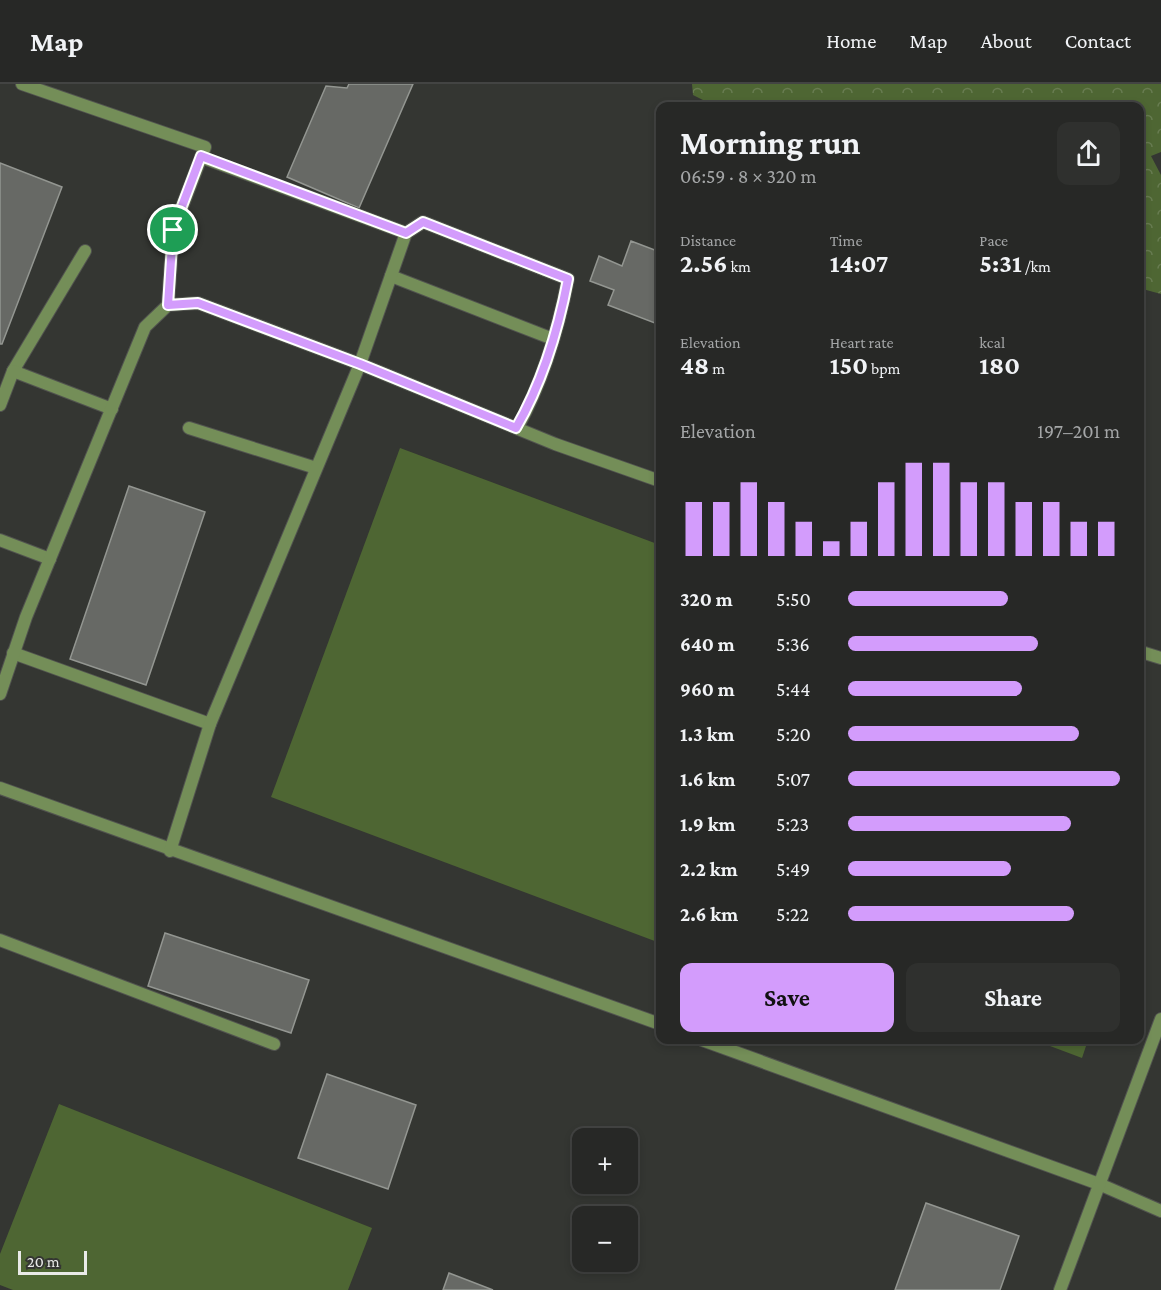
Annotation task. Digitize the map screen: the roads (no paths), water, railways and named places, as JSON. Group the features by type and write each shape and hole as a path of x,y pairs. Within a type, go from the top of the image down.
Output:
{"lane":[{"path":"22,84 205,147 173,230 168,305"},
{"path":"201,156 406,233"},
{"path":"170,851 210,724 360,364 406,233 423,222 568,279 553,339 533,398 516,428"},
{"path":"0,405 13,371 85,251"},
{"path":"391,276 553,339"},
{"path":"0,694 50,559 145,327 168,305 198,303 360,364 516,428 656,480"},
{"path":"13,371 112,409"},
{"path":"189,428 316,468"},
{"path":"0,540 50,559"},
{"path":"14,653 210,724"},
{"path":"1144,653 1161,658"},
{"path":"0,788 170,851 656,1023"},
{"path":"0,940 274,1044"},
{"path":"1060,1290 1161,1019"},
{"path":"713,1044 1099,1185 1161,1211"}]}
